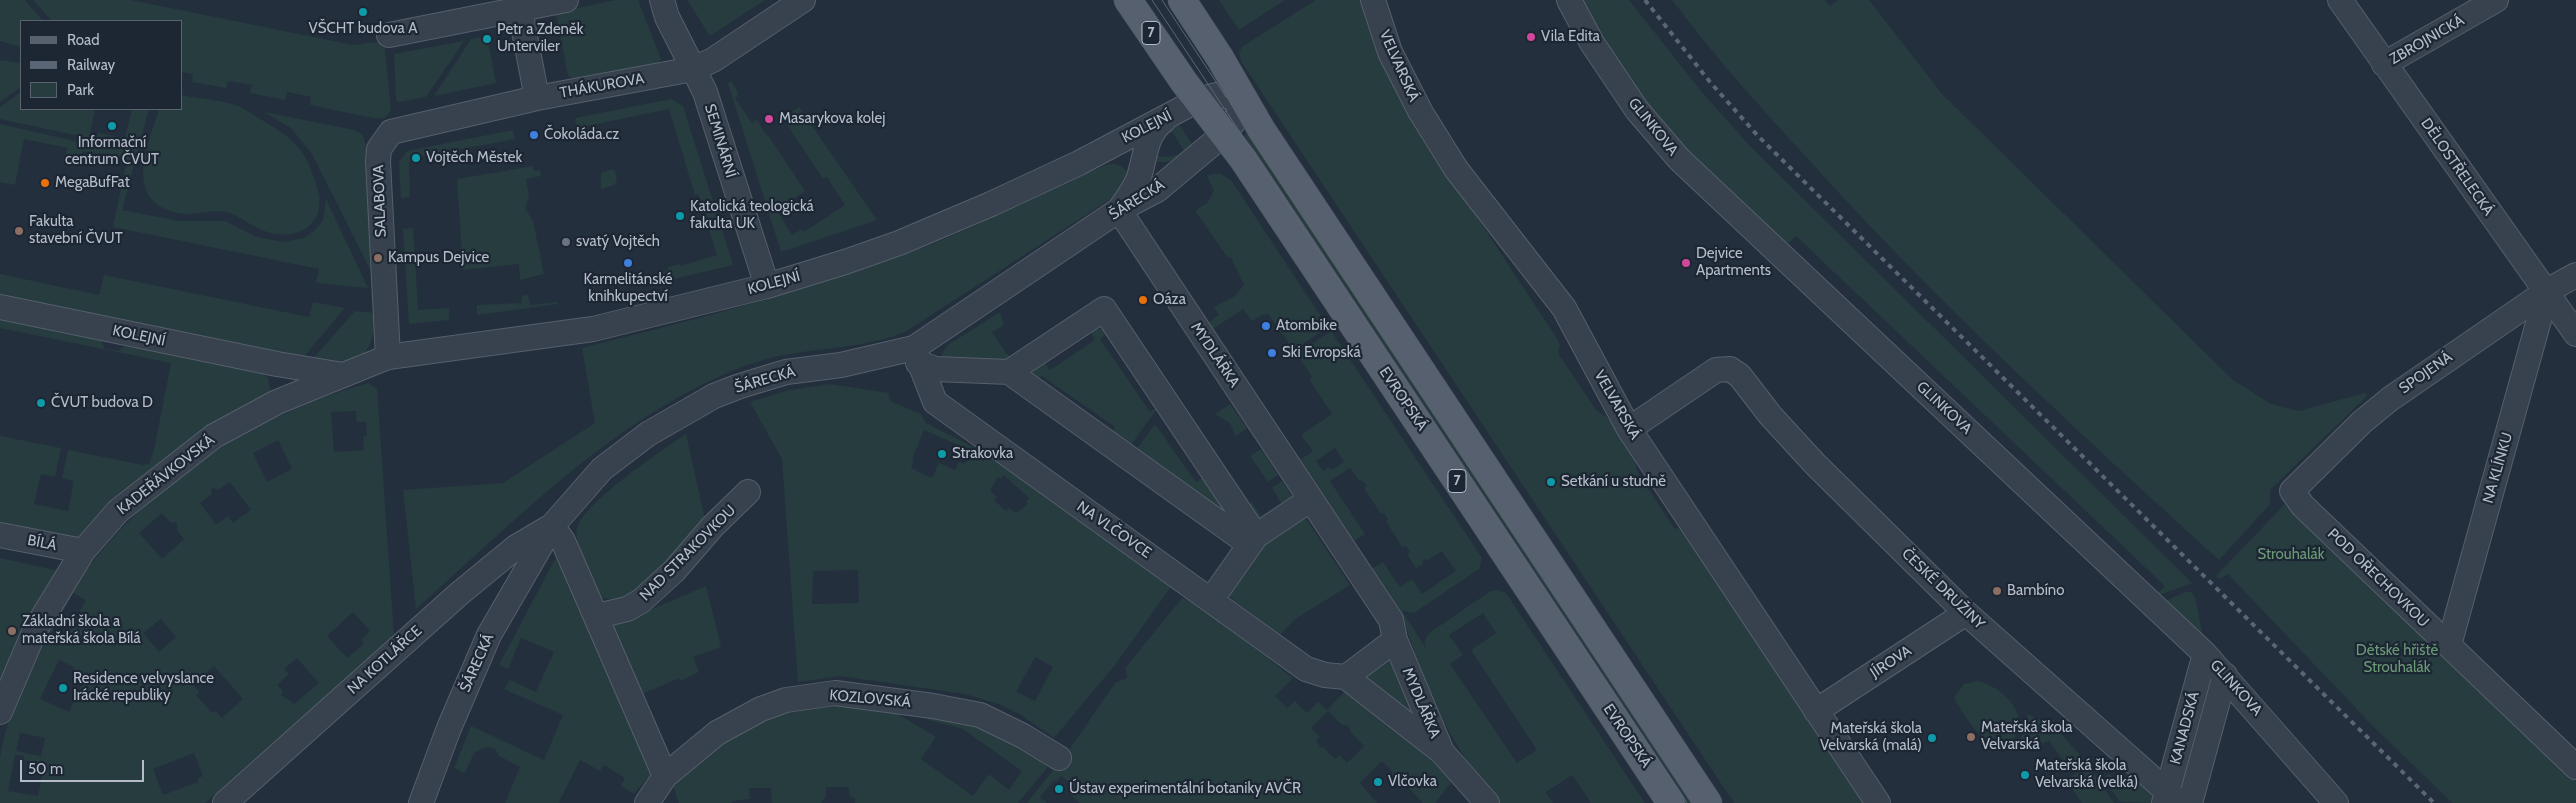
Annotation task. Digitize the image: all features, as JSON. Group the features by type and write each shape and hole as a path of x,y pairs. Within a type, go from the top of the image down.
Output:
{"main road":[{"name":"EVROPSKÁ","path":"1128,0 1177,72 1225,133 1671,803"},
{"name":"EVROPSKÁ","path":"1182,0 1214,48 1260,129 1708,803"}],"street":[{"path":"389,35 519,5 566,0"},
{"name":"SEMINÁRNÍ","path":"662,0 667,17 705,92 767,286"},
{"name":"THÁKUROVA","path":"387,138 398,129 537,98 693,69 713,60 803,0"},
{"name":"VELVARSKÁ","path":"1373,0 1390,52 1420,111 1456,169 1564,308 1629,429 1878,803"},
{"name":"GLINKOVA","path":"1569,0 1592,43 1637,110 1678,159 2205,654 2336,803"},
{"name":"DĚLOSTŘELECKÁ","path":"2340,0 2576,334"},
{"name":"ZBROJNICKÁ","path":"2384,64 2496,0"},
{"path":"519,5 537,98"},
{"name":"KOLEJNÍ","path":"0,307 277,364 342,375 388,358 593,329 767,286 899,243 991,204 1079,164 1198,100 1216,95 1243,99"},
{"name":"ŠÁRECKÁ","path":"421,803 449,728 489,635 552,526 602,469 648,434 714,396 786,372 916,355 1119,210 1157,190 1182,167 1205,152 1225,133 1238,116 1243,99"},
{"path":"1119,210 1133,190 1149,138 1157,125 1170,115"},
{"name":"SALABOVA","path":"387,138 379,149 378,161 388,358"},
{"path":"1079,164 1112,158 1141,166 1163,169 1182,167"},
{"name":"MYDLÁŘKA","path":"1119,210 1391,620 1395,640 1442,752"},
{"name":"SPOJENÁ","path":"2292,491 2362,422 2390,399 2547,291 2576,274"},
{"name":"NA KLÍNKU","path":"2449,646 2547,291"},
{"path":"1009,372 1104,309 1252,540"},
{"path":"916,355 936,369 1009,372 1252,540"},
{"name":"NA VLČOVCE","path":"916,355 935,402 1306,669 1325,675 1346,677"},
{"path":"277,364 277,402"},
{"name":"ČESKÉ DRUŽINY","path":"1629,429 1716,370 1730,369 1740,376 1770,415 1815,464 1966,613 2171,799"},
{"name":"KADEŘÁVKOVSKÁ","path":"0,712 35,630 83,551 118,511 214,436 277,402 342,375"},
{"name":"POD OŘECHOVKOU","path":"2292,491 2303,506 2576,767"},
{"name":"NAD STRAKOVKOU","path":"596,616 627,609 641,601 674,571 713,526 748,492"},
{"path":"1211,600 1252,540 1311,499"},
{"path":"552,526 563,541 665,776"},
{"name":"NA KOTLÁŘCE","path":"225,803 460,593 516,547 552,526"},
{"name":"BÍLÁ","path":"0,535 83,551"},
{"name":"JÍROVA","path":"1816,711 1966,613"},
{"path":"1395,640 1346,677 1442,752 1487,803"},
{"name":"KANADSKÁ","path":"2171,799 2205,654"},
{"name":"KANADSKÁ","path":"2190,803 2225,675"},
{"name":"KOZLOVSKÁ","path":"647,803 665,776 717,733 761,709 786,700 835,693 933,706 980,715 1023,736 1059,758"}],"green space":[{"path":"0,0 25,0 42,20 20,20 20,47 0,41"},
{"path":"33,0 131,0 353,45 384,41 391,110 385,118 373,118 310,105 311,97 287,92 285,100 250,93 252,85 228,81 226,88 192,82 193,74 182,72 182,20 51,20"},
{"path":"615,0 638,0 661,59 657,63 574,79 568,76 556,13"},
{"path":"687,0 765,0 710,36"},
{"path":"1219,0 1285,0 1239,30"},
{"path":"1316,0 1360,0 1387,73 1405,108 1556,337 1560,345 1558,353 1596,410 1614,423 1634,455 1637,471 1674,528 1684,530 1866,803 1734,803 1241,61 1239,52 1243,46"},
{"path":"1579,0 1629,0 1701,91 1749,145 2192,583 2154,597 2165,586 1796,236 1782,249 1685,153 1637,95"},
{"path":"1672,0 1825,0 1830,6 1838,0 1869,0 1942,94 2233,380 2271,404 2299,411 2365,393 2367,396 2270,490 2270,504 2219,560 2060,414 1906,263 1755,101"},
{"path":"487,36 496,83 434,96 471,39"},
{"path":"464,41 426,97 399,102 396,100 394,54"},
{"path":"0,60 20,63 20,88 0,102"},
{"path":"731,81 739,94 735,98 752,123 757,120 805,191 786,204 787,207 778,213 792,235 802,229 804,232 845,205 827,177 823,179 786,123 790,121 786,116 799,107 877,220 781,252 728,83"},
{"path":"20,93 20,110 95,110 89,138 0,119 0,107"},
{"path":"182,95 220,101 241,107 287,136 306,158 318,193 319,204 316,218 310,226 301,231 291,234 279,234 269,233 228,212 188,214 178,213 161,207 150,197 144,185 143,170 149,139 159,110 182,110"},
{"path":"671,99 683,106 733,265 661,282 639,285 638,280 668,270 668,267 680,264 681,266 717,255 698,194 695,195 669,109 577,128 575,118"},
{"path":"132,110 149,110 122,210 179,221 225,221 257,237 284,242 304,238 315,230 323,220 326,199 368,288 316,283 319,269 113,227 127,160 82,151 82,160 65,157 68,148 24,139 15,185 0,182 0,124 96,146 98,133 125,138"},
{"path":"264,112 354,130 363,135 366,146 376,281 312,154 291,128"},
{"path":"1178,123 1195,148 1175,160 1165,162 1153,161 1159,135","holes":["1169,133 1173,133 1184,151 1170,156 1156,155 1161,139"]},
{"path":"513,130 515,139 414,158 409,163 410,197 401,198 399,162 407,151"},
{"path":"1252,130 1699,803 1681,803 1239,139"},
{"path":"1106,165 1118,165 1126,170 1128,173 1126,189 905,332 867,343 769,358 750,364 702,385 657,410 613,439 532,504 416,609 403,490 503,483 595,423 582,348 760,301 891,259 956,234"},
{"path":"533,166 534,171 540,170 541,176 526,179 529,197 525,208 533,221 544,274 520,280 519,264 463,270 457,179"},
{"path":"611,169 615,171 617,180 614,185 601,189 601,173"},
{"path":"1219,173 1231,180 1328,327 1294,350 1268,314 1252,321 1243,309 1213,329 1209,322 1219,315 1214,307 1235,296 1244,285 1231,257 1228,258 1195,211 1208,202 1214,191 1207,175"},
{"path":"413,228 418,310 449,308 449,320 409,324 403,229"},
{"path":"0,274 99,295 104,275 309,317 313,302 345,308 301,360 0,299"},
{"path":"528,295 530,305 558,302 558,304 477,315 477,305 522,303 522,296"},
{"path":"355,311 376,313 372,339 364,354 350,364 340,366 309,363"},
{"path":"1000,312 1004,325 992,332 1006,353 1013,358 1010,362 939,365 943,352 948,345"},
{"path":"0,318 96,337 103,343 104,349 119,351 122,347 132,344 257,370 268,378 271,393 75,542 0,528 0,436 61,448 55,477 41,474 34,504 68,511 74,481 62,478 68,450 143,465 149,464 154,450 171,363 0,328"},
{"path":"1092,327 1109,331 1100,339 1150,412 1159,406 1125,453 1107,439 1115,427 1042,376 1028,383 1024,366 1043,360 1050,370 1095,340 1089,329"},
{"path":"1331,331 1482,558 1479,569 1414,613 1402,611 1426,648 1425,640 1429,633 1491,591 1498,590 1506,593 1645,803 1591,803 1572,775 1546,792 1553,803 1499,803 1468,763 1451,735 1431,698 1399,608 1372,569 1383,562 1400,587 1412,579 1422,594 1456,571 1442,551 1428,560 1422,561 1423,564 1416,568 1407,554 1410,552 1406,546 1402,547 1386,521 1388,519 1384,513 1381,514 1364,488 1367,486 1362,480 1359,481 1350,468 1330,481 1365,534 1354,541 1300,460 1313,451 1301,435 1332,414 1309,379 1312,377 1297,354","holes":["1335,448 1344,462 1332,470 1329,467 1323,471 1316,461","1483,613 1496,633 1471,650 1537,750 1517,763 1450,664 1463,655 1449,635"]},
{"path":"368,383 377,389 394,635 205,803 0,803 0,758 15,703 28,671 54,618 86,570 123,527 165,488 210,455 260,426 313,402","holes":["356,411 357,422 366,422 367,436 363,437 364,450 334,452 331,412","278,440 292,469 267,482 253,453","230,482 251,510 233,523 228,516 216,525 200,503 211,495 212,488 218,490","162,513 170,522 177,523 177,530 184,539 162,559 139,533","73,593 86,600 63,643 50,636","353,612 370,631 361,640 364,644 347,658 327,636","161,619 176,637 159,652 143,633","297,658 319,683 294,704 281,695 283,691 277,685 289,674 284,669","59,660 74,667 72,671 85,678 69,712 40,699","214,666 243,699 222,718 216,711 212,713 196,695 199,692 193,685","20,733 45,738 41,756 16,751","194,753 203,776 198,778 198,782 163,795 153,769","15,755 24,756 24,760 45,764 38,796 8,791"]},
{"path":"830,384 889,393 890,401 921,414 926,423 995,458 1171,587 1115,665 1054,738 1021,715 999,704 965,694 840,676 798,682 782,459 750,402 789,390","holes":["924,430 965,448 973,458 963,464 959,462 955,470 939,463 932,478 911,468 914,460 912,459","1004,475 1029,498 1026,502 1028,504 1016,513 1009,508 1006,511 994,500 997,497 990,491 998,477 1001,479","858,570 859,603 812,604 813,571","1035,657 1053,667 1035,701 1016,692"]},
{"path":"1230,404 1247,428 1236,436 1230,423 1215,414"},
{"path":"1155,424 1196,482 1208,474 1244,534 1133,454"},
{"path":"686,434 707,528 659,578 622,601 599,597 590,582 579,552 576,533 578,525 596,502 610,489"},
{"path":"1261,449 1278,475 1268,482 1250,456"},
{"path":"1282,481 1297,503 1262,526 1243,508 1252,502 1261,516 1281,503 1272,488"},
{"name":"Strouhalák","path":"2285,504 2576,781 2576,803 2452,803 2373,726 2228,574 2219,579 2216,576"},
{"path":"1305,517 1350,585 1294,620 1280,635 1222,591 1251,552"},
{"name":"Základní škola a mateřská škola Bílá","path":"0,558 60,571 0,688"},
{"path":"555,559 564,560 654,770 634,794 621,786 625,778 604,765 600,771 580,760 560,803 505,803 520,767 499,756 495,749 487,747 474,753 465,773 454,768 471,726 544,760 563,715 504,689 510,680 536,692 554,652 521,638 508,669 499,665"},
{"path":"706,586 721,647 693,657 699,672 680,681 679,678 638,696 610,627"},
{"path":"2185,592 2191,592 2195,597 2203,637 2157,605"},
{"path":"1182,598 1200,606 1293,678 1275,696 1287,708 1295,701 1307,713 1318,702 1327,710 1346,690 1351,690 1454,779 1435,803 1423,803 1403,782 1398,784 1389,775 1393,772 1382,761 1360,783 1377,803 1080,803 1070,794 1074,786 1061,776 1056,781 1054,780 1040,797 1047,803 1027,803 1069,750 1115,683 1127,678 1126,667","holes":["1328,711 1341,724 1348,726 1351,733 1364,746 1347,763 1340,755 1335,759 1323,747 1321,748 1316,740 1320,737 1311,728"]},
{"path":"1388,654 1414,714 1413,716 1367,685 1363,671"},
{"path":"1979,681 2002,693 2013,705 2020,721 2021,729 2012,740 2001,742 1992,741 1984,737 1970,723 1954,698 1964,684"},
{"path":"841,702 883,705 936,737 921,759 973,796 989,774 1009,790 1022,771 963,729 928,720 921,709 972,720 1046,758 1047,768 1018,803 855,803 855,799 849,795 849,787 826,787 826,796 821,803 772,803 771,788 749,788 750,799 732,801 732,803 679,803 673,785 717,745 781,712"},
{"path":"2028,714 2056,728 2086,762 2071,772 2049,740 2042,744 2037,736 2016,749 2013,745 2023,735"},
{"path":"2118,764 2154,798 2152,803 2120,802 2103,779 2109,774 2116,780 2119,777 2123,779 2127,774"},
{"path":"2088,765 2114,803 2082,803 2066,780"}],"tram line":[{"path":"1152,0 1687,803"},
{"path":"1162,0 1226,97"}],"railway":[{"path":"1645,0 1710,82 1758,136 2434,803"}],"place":[{"name":"VŠCHT budova A","path":"363,12"},
{"name":"Vila Edita","path":"1531,37"},
{"name":"Petr a Zdeněk Unterviler","path":"487,39"},
{"name":"Masarykova kolej","path":"769,119"},
{"name":"Informační centrum ČVUT","path":"112,126"},
{"name":"Čokoláda.cz","path":"534,135"},
{"name":"Vojtěch Městek","path":"416,158"},
{"name":"MegaBufFat","path":"45,183"},
{"name":"Katolická teologická fakulta UK","path":"680,216"},
{"name":"Fakulta stavební ČVUT","path":"19,231"},
{"name":"svatý Vojtěch","path":"566,242"},
{"name":"Kampus Dejvice","path":"378,258"},
{"name":"Karmelitánské knihkupectví","path":"628,263"},
{"name":"Dejvice Apartments","path":"1686,263"},
{"name":"Oáza","path":"1143,300"},
{"name":"Atombike","path":"1266,326"},
{"name":"Ski Evropská","path":"1272,353"},
{"name":"ČVUT budova D","path":"41,403"},
{"name":"Strakovka","path":"942,454"},
{"name":"Setkání u studně","path":"1551,482"},
{"name":"Bambíno","path":"1997,591"},
{"name":"Základní škola a mateřská škola Bílá","path":"12,631"},
{"name":"Residence velvyslance Irácké republiky","path":"63,688"},
{"name":"Mateřská škola Velvarská","path":"1971,737"},
{"name":"Mateřská škola Velvarská (malá)","path":"1932,738"},
{"name":"Mateřská škola Velvarská (velká)","path":"2025,775"},
{"name":"Vlčovka","path":"1378,782"},
{"name":"Ústav experimentální botaniky AVČR","path":"1059,789"}],"park label":[{"name":"Dětské hřiště Strouhalák","path":"2397,660"}]}
